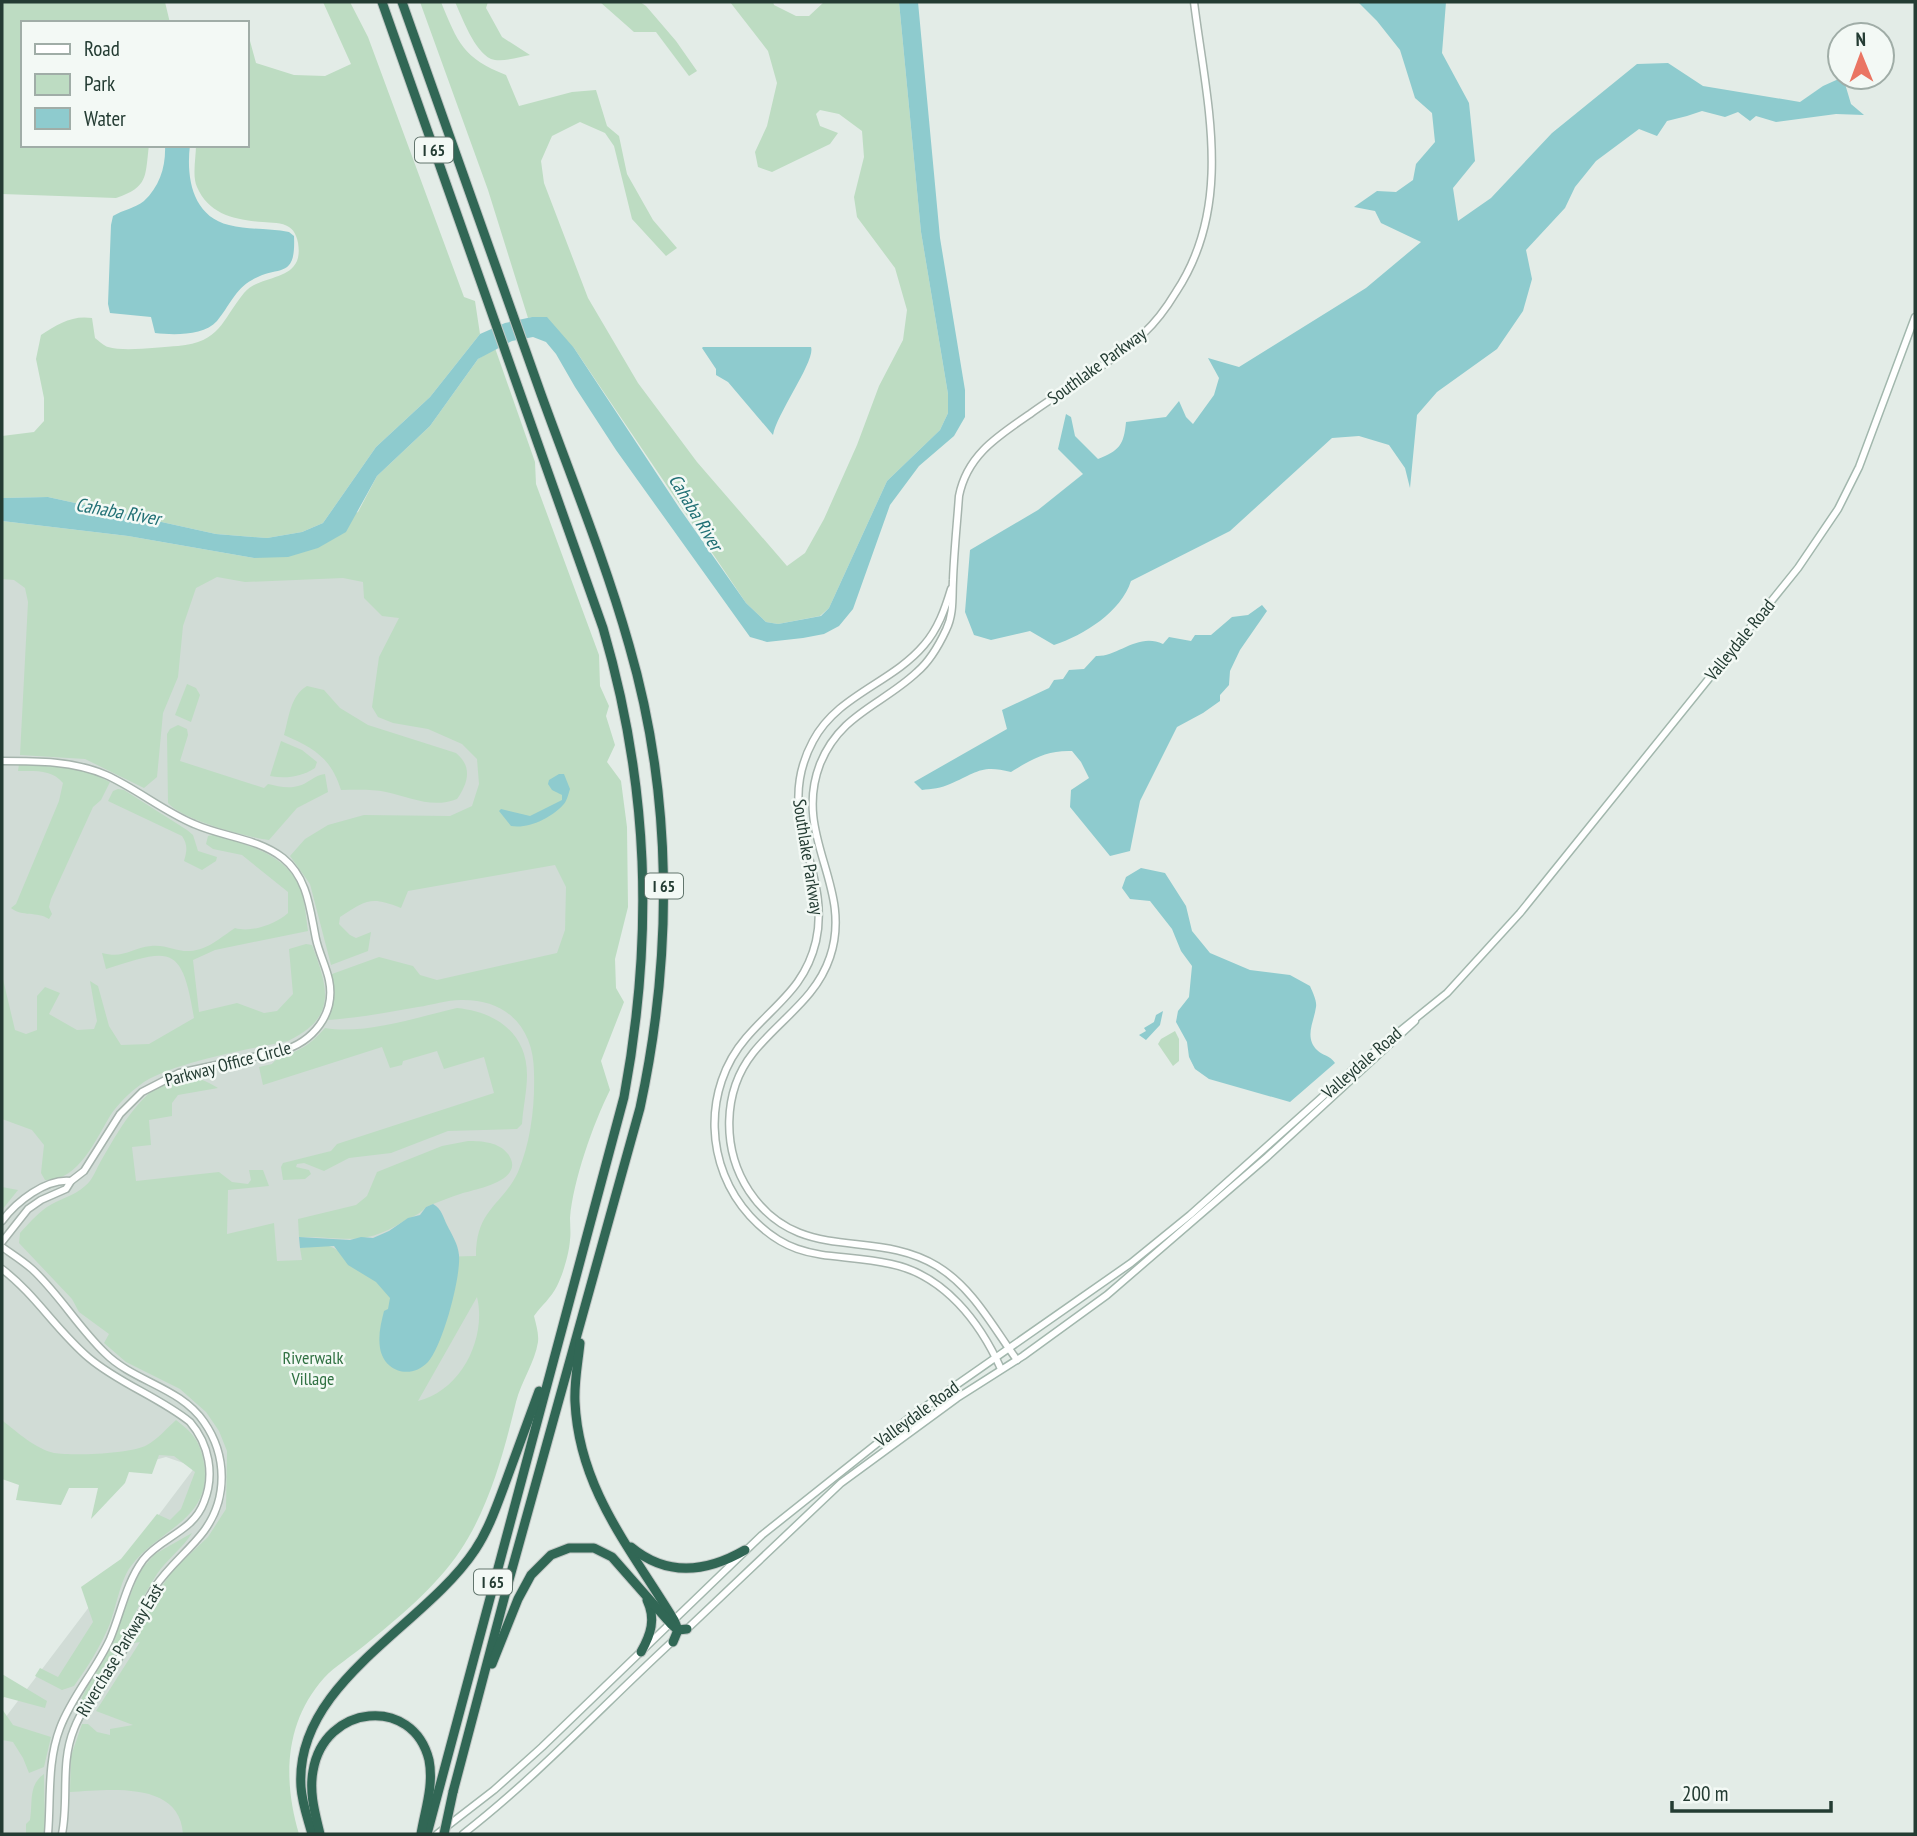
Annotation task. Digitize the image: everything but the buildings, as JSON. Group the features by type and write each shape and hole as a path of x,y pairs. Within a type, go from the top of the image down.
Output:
{"highway":[{"name":"I 65","path":"382,2 603,628 615,671 636,776 645,886 640,990 626,1086 430,1809 427,1834"},
{"name":"I 65","path":"402,2 612,589 639,682 657,777 664,863 663,948 652,1049 633,1137 482,1681 444,1834"},
{"path":"582,1324 575,1391 580,1446 599,1500 677,1626 673,1642"},
{"path":"312,1834 302,1796 301,1777 306,1745 318,1713 335,1690 438,1594 475,1550 495,1511 553,1357"},
{"path":"625,1543 649,1560 684,1570 719,1563 745,1550"},
{"path":"482,1681 498,1651 524,1585 537,1567 551,1555 577,1546 604,1552 621,1565 645,1595 677,1626"},
{"path":"641,1652 652,1627 651,1609 645,1595"},
{"path":"320,1834 313,1802 312,1779 315,1762 328,1735 342,1724 356,1718 372,1716 390,1719 406,1727 426,1751 430,1772 430,1809 421,1834"}],"street":[{"name":"Southlake Parkway","path":"1017,1360 971,1295 957,1280 936,1265 900,1251 832,1243 799,1233 765,1210 745,1184 736,1165 729,1122 731,1102 748,1059 809,996 831,955 836,927 834,898 815,835 812,811 814,783 823,756 843,727 862,710 914,675 929,659 947,628 952,608 959,496 965,475 978,454 992,440 1103,365 1144,333 1168,305 1194,262 1209,211 1213,173 1212,141 1194,2"},
{"name":"Valleydale Road","path":"437,1834 511,1776 641,1652 677,1626 841,1483 957,1398 1092,1307 1131,1276 1308,1120 1458,981 1520,913 1814,546 1838,509 1859,467 1915,317"},
{"name":"Southlake Parkway","path":"952,583 940,620 923,646 837,710 818,731 805,755 798,782 797,805 818,902 819,918 815,943 803,977 737,1049 726,1069 718,1090 715,1139 727,1183 738,1202 767,1232 793,1247 827,1257 895,1264 921,1275 954,1298 1001,1369"},
{"name":"Parkway Office Circle","path":"2,761 60,763 93,770 196,825 273,851 290,864 304,887 329,982 327,1011 318,1029 309,1038 290,1049 186,1071 153,1085 125,1107 89,1165 66,1189 28,1209 2,1245"},
{"name":"Valleydale Road","path":"677,1626 745,1550 814,1491 891,1431 1083,1298 1163,1238 1403,1026 1418,1018"},
{"path":"2,1221 9,1210 26,1196 63,1180 71,1181"},
{"path":"793,1247 799,1233"},
{"name":"Riverchase Parkway East","path":"2,1245 33,1270 112,1360 171,1392 194,1410 213,1438 221,1465 220,1497 210,1522 153,1591 121,1654 73,1730 67,1752 62,1834"},
{"name":"Riverchase Parkway East","path":"2,1269 21,1284 69,1339 91,1359 190,1422 200,1437 209,1461 209,1487 199,1514 182,1531 155,1549 136,1571 106,1647 61,1726 51,1770 48,1834"},
{"path":"463,1834 559,1751 673,1642"}],"shaded area":[{"path":"2,547 380,564 575,809 540,1239 209,1834 2,1834 2,1722 195,1467 166,1457 45,1490 2,1462"}],"green space":[{"path":"2,2 165,2 170,21 21,21 21,147 149,147 146,172 140,185 116,198 2,194"},
{"path":"323,2 350,2 368,37 464,297 475,301 480,334 430,397 376,447 323,523 302,532 267,538 216,534 48,497 2,498 2,436 34,432 44,421 44,398 36,359 41,335 65,321 85,317 92,318 95,338 108,347 133,349 192,344 212,335 250,288 287,272 297,261 298,242 292,229 280,223 253,221 224,214 209,204 196,183 196,147 248,147 248,41 256,63 294,75 325,76 351,64"},
{"path":"420,2 441,2 464,48 480,62 506,75 519,106 572,92 596,90 607,126 619,136 627,174 653,220 677,248 666,256 632,219 614,146 605,133 580,122 552,136 541,161 544,183 588,298 638,383 697,462 787,566 805,553 824,519 857,445 879,386 903,340 907,310 895,268 857,217 854,197 864,157 862,131 839,114 820,110 816,114 820,126 838,133 830,144 772,172 758,167 755,152 767,126 777,83 768,51 730,2 773,2 796,16 809,16 824,2 899,2 921,232 948,394 948,413 940,430 887,481 829,608 820,616 778,624 766,622 746,603 574,348 532,317 528,318 488,190"},
{"path":"455,2 488,2 486,8 502,37 530,55 500,60 485,55 469,33"},
{"path":"600,2 640,2 646,6 697,71 689,76 656,32 634,32"},
{"name":"Riverwalk Village","path":"495,348 535,462 536,484 599,655 600,686 609,706 606,716 615,745 607,762 621,781 627,827 628,907 615,959 616,988 624,1002 601,1061 610,1090 579,1170 565,1264 555,1290 534,1316 538,1336 536,1350 518,1394 501,1460 479,1517 460,1551 440,1577 403,1613 328,1674 311,1695 301,1714 294,1733 289,1773 299,1834 183,1834 179,1817 169,1804 156,1796 122,1790 70,1792 71,1756 82,1724 88,1724 97,1732 110,1735 110,1729 133,1725 96,1711 140,1642 134,1643 149,1606 172,1571 208,1537 226,1509 227,1451 219,1431 206,1412 180,1389 126,1362 104,1343 109,1334 79,1312 72,1299 19,1243 20,1233 47,1207 88,1183 134,1109 163,1083 180,1078 198,1079 218,1088 178,1095 172,1103 172,1116 149,1120 151,1145 132,1147 136,1181 219,1172 232,1182 248,1184 251,1180 249,1170 263,1170 269,1186 228,1190 227,1234 274,1223 277,1261 302,1260 300,1248 320,1246 335,1249 345,1259 476,1256 480,1228 518,1172 529,1136 534,1073 533,1057 523,1030 515,1019 492,1005 461,1000 328,1020 334,993 332,974 379,957 413,966 420,975 437,980 557,953 565,930 566,887 555,865 408,891 401,908 382,902 369,902 340,917 339,924 356,938 371,932 368,951 331,965 310,884 290,856 305,839 328,825 364,815 450,816 472,806 479,784 477,759 462,744 428,729 393,723 378,717 372,707 379,657 399,618 382,616 364,598 363,582 343,578 245,582 217,577 196,588 183,626 178,677 163,713 157,777 144,788 85,759 20,755 28,602 25,588 14,580 2,579 2,521 128,536 254,558 358,512 377,476 430,426 478,359","holes":["477,1297 479,1313 474,1345 458,1375 447,1386 418,1401"]},
{"path":"187,684 196,688 200,695 191,722 175,715"},
{"path":"307,686 324,690 340,708 368,725 456,753 467,769 464,787 457,799 439,803 381,791 341,790 332,770 320,755 284,735 294,701"},
{"path":"178,725 187,729 188,735 180,761 264,788 268,784 298,786 325,774 328,792 297,808 269,840 187,816 168,803 167,734"},
{"path":"281,741 302,750 317,762 315,768 293,777 270,776"},
{"path":"19,764 83,769 110,782 101,800 93,807 51,899 49,907 52,914 49,919 11,908 16,904 59,801 63,783 48,773 18,771"},
{"path":"124,790 187,830 193,835 198,851 217,857 216,861 202,870 184,861 186,848 182,836 108,801 113,791"},
{"path":"213,835 263,852 285,866 300,888 308,931 215,950 193,960 199,1012 237,1003 264,1013 277,1011 293,994 289,949 306,944 312,945 322,975 325,1000 322,1011 304,1032 288,1041 211,1058 153,1077 136,1088 116,1108 76,1167 57,1179 45,1180 41,1173 44,1145 32,1130 2,1119 2,975 15,1030 26,1034 37,1030 37,996 45,987 60,993 49,1014 77,1030 94,1029 97,1021 90,981 98,986 109,1026 121,1045 149,1044 194,1018 184,976 178,964 170,958 145,957 106,969 102,953 122,954 156,946 185,951 197,950 235,928 263,926 288,913 288,892 242,855 213,849 206,844 208,836"},
{"path":"457,1008 484,1014 496,1020 507,1027 522,1047 527,1081 522,1124 517,1129 448,1131 391,1153 349,1158 324,1171 304,1163 297,1164 296,1167 309,1170 311,1174 305,1179 283,1180 283,1163 331,1151 337,1144 494,1093 484,1057 444,1069 437,1051 403,1061 402,1065 390,1068 382,1047 263,1085 259,1067 272,1064 280,1057 302,1048 325,1028 341,1030 374,1027"},
{"path":"1175,1031 1179,1039 1179,1061 1173,1066 1158,1044 1161,1039"},
{"path":"468,1141 484,1142 504,1150 512,1163 506,1177 488,1186 426,1207 376,1235 353,1239 299,1237 298,1219 356,1205 367,1196 377,1172 442,1146"},
{"path":"2,1187 18,1190 2,1210"},
{"path":"176,1420 191,1434 200,1449 205,1482 200,1498 181,1522 142,1553 131,1566 121,1587 109,1626 97,1649 74,1686 62,1690 35,1676 40,1668 58,1677 93,1622 81,1587 121,1559 157,1514 170,1520 181,1509 195,1472 174,1456 159,1455 152,1474 129,1472 125,1483 91,1519 98,1488 69,1488 61,1505 16,1500 19,1485 2,1479 3,1421 27,1440 54,1453 102,1454 147,1445"},
{"path":"192,1533 157,1574 96,1686 85,1701 81,1701 110,1645 140,1571 155,1554"},
{"path":"2,1674 47,1701 45,1708 4,1697 2,1699"},
{"path":"2,1709 13,1725 51,1737 44,1767 29,1773 13,1742 2,1740"},
{"path":"44,1774 45,1831 44,1834 26,1834 33,1789"}],"water":[{"path":"899,2 918,2 940,238 965,390 965,417 954,436 919,466 890,505 853,609 839,626 824,634 803,638 767,642 750,637 616,450 556,354 546,342 533,337 512,341 478,359 430,426 377,476 346,532 318,548 288,557 254,558 128,536 2,521 2,498 48,497 216,534 267,538 302,532 323,523 376,447 430,397 480,334 505,323 532,317 547,317 574,348 680,509 746,603 766,622 778,624 821,616 829,608 887,481 940,430 948,413 948,394 921,232"},
{"path":"1358,2 1446,2 1442,53 1469,103 1475,161 1453,188 1458,221 1491,198 1552,133 1637,64 1668,63 1703,86 1800,102 1826,85 1826,91 1847,91 1851,104 1864,115 1836,114 1776,122 1756,116 1750,121 1738,112 1725,117 1702,111 1667,121 1657,136 1639,129 1596,161 1575,187 1565,208 1526,250 1532,279 1523,311 1497,349 1437,392 1417,415 1410,488 1405,468 1389,445 1359,436 1332,438 1230,531 1131,581 1119,603 1089,629 1054,645 1030,631 991,640 974,635 965,612 970,550 1038,510 1083,474 1058,449 1066,414 1071,417 1075,436 1098,459 1119,446 1126,422 1166,417 1179,401 1186,417 1193,424 1214,395 1219,378 1208,358 1239,367 1366,288 1421,242 1381,223 1375,211 1354,207 1377,191 1396,192 1413,180 1416,164 1435,142 1432,113 1415,98 1400,50"},
{"path":"165,147 190,147 189,170 194,194 199,204 217,220 237,227 289,232 294,236 294,250 289,265 246,284 217,321 196,332 155,333 151,317 110,313 108,304 113,216 144,201 150,195 158,182"},
{"path":"703,347 811,347 808,363 773,435 728,382 716,375 716,369"},
{"path":"1262,605 1267,611 1240,650 1230,671 1229,685 1220,695 1220,701 1177,727 1140,801 1130,851 1110,856 1070,807 1071,790 1089,778 1072,751 1040,756 1011,772 985,769 936,788 922,790 914,782 1007,729 1002,710 1049,688 1054,680 1063,679 1069,670 1084,669 1096,656 1145,641 1163,644 1169,637 1191,641 1195,635 1211,635 1232,617 1248,615"},
{"path":"564,774 570,789 563,805 539,822 511,826 499,811 501,809 530,816 562,800 562,795 552,790 548,784 549,780"},
{"path":"1141,868 1165,873 1186,906 1192,931 1210,953 1250,970 1290,975 1310,986 1316,1005 1311,1040 1317,1050 1335,1063 1290,1102 1209,1079 1195,1069 1189,1057 1187,1042 1176,1022 1178,1011 1189,997 1192,966 1181,951 1172,929 1150,901 1130,899 1122,888 1126,877"},
{"path":"1163,1011 1160,1025 1146,1040 1139,1035 1154,1022 1156,1015"},
{"path":"433,1204 442,1213 458,1251 459,1265 454,1294 445,1326 428,1362 414,1371 399,1371 387,1363 380,1348 381,1325 390,1298 376,1282 348,1265 334,1246 300,1248 299,1237 350,1240 373,1238 408,1218 420,1215 426,1207"}],"water label":[{"name":"Cahaba River","path":"118,511"},
{"name":"Cahaba River","path":"696,512"}]}
